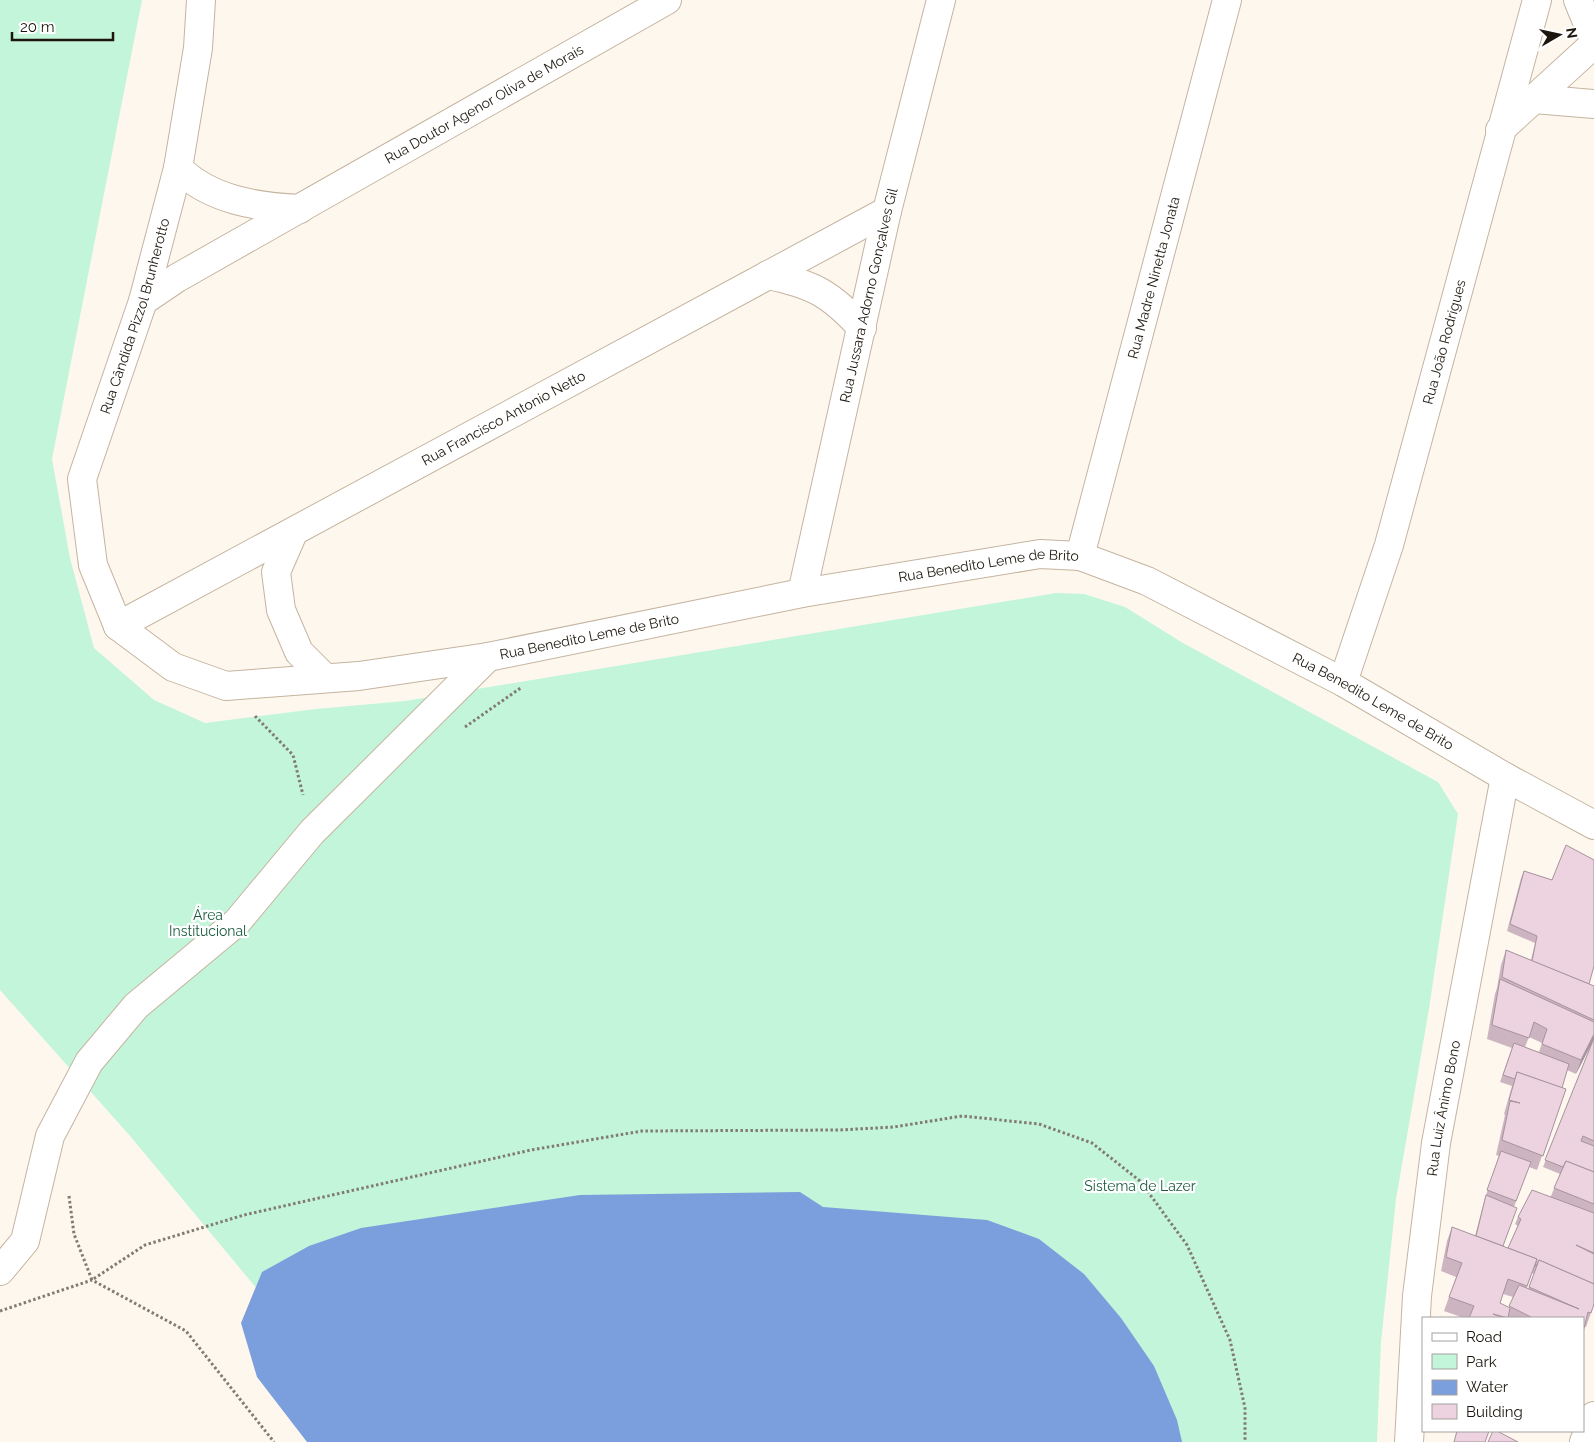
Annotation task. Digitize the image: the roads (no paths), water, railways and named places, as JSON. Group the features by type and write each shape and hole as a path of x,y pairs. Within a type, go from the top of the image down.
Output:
{"street":[{"name":"Rua Cândida Pizzol Brunherotto","path":"118,626 93,564 82,479 143,301 178,168 198,48 200,0"},
{"name":"Rua Doutor Agenor Oliva de Morais","path":"143,301 177,278 667,0"},
{"name":"Rua Jussara Adorno Gonçalves Gil","path":"802,593 887,211 940,0"},
{"name":"Rua Madre Ninetta Jonata","path":"1080,556 1227,0"},
{"name":"Rua João Rodrigues","path":"1343,682 1389,545 1500,130 1537,0"},
{"path":"1578,0 1594,39"},
{"path":"1500,130 1594,44"},
{"path":"1534,98 1594,104"},
{"path":"178,168 188,178 222,196 263,207 300,209"},
{"name":"Rua Francisco Antonio Netto","path":"118,626 887,211"},
{"path":"768,275 791,279 839,302 862,328"},
{"path":"293,533 276,572 282,610 299,652 325,678"},
{"name":"Rua Benedito Leme de Brito","path":"118,626 172,667 226,686 359,676 488,657 802,593 1040,554 1080,556 1147,581 1343,682 1505,777 1594,825"},
{"path":"0,1271 25,1241 50,1136 89,1062 136,1006 237,922 312,832 488,657"},
{"name":"Rua Luiz Ânimo Bono","path":"1409,1442 1417,1296 1436,1143 1505,777"},
{"path":"1584,1442 1594,1416"}],"water":[{"path":"800,1192 823,1207 987,1220 1039,1239 1084,1274 1121,1318 1154,1366 1177,1420 1182,1442 307,1442 257,1377 241,1323 262,1272 309,1246 361,1228 580,1195"}],"park label":[{"name":"Área Institucional","path":"208,924"},
{"name":"Sistema de Lazer","path":"1140,1186"}]}
